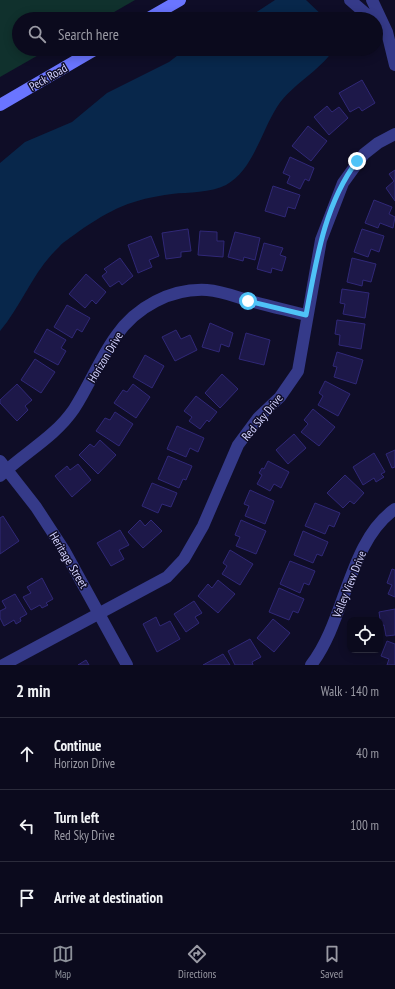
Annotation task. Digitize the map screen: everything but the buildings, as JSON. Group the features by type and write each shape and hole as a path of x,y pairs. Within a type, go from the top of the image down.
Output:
{"street":[{"path":"160,12 180,0"},
{"path":"350,0 364,12"},
{"path":"372,0 378,12"},
{"path":"383,23 394,57"},
{"path":"383,28 387,32"},
{"name":"Peck Road","path":"0,105 84,56"},
{"name":"Red Sky Drive","path":"4,665 167,578 184,559 203,526 238,445 258,418 280,397 298,372 306,315 320,240 343,183 367,151 395,134"},
{"name":"Horizon Drive","path":"2,469 57,429 74,410 115,337 130,319 156,300 180,293 207,290 222,292 248,301 306,315"},
{"name":"Heritage Street","path":"2,469 36,507 64,550 127,665"},
{"name":"Valley View Drive","path":"311,665 337,614 366,541 378,524 395,509"}],"green space":[{"path":"0,0 135,0 114,12 12,12 12,56 37,56 0,77"}],"water":[{"path":"275,0 306,0 319,12 257,12"},
{"path":"177,56 329,56 321,65 290,91 283,99 271,117 250,160 235,178 226,185 213,190 158,196 133,202 112,211 90,224 63,243 50,256 0,331 0,163 25,142 72,122 107,93 169,62"}],"route":[{"path":"248,301 306,315 320,240 343,183 357,161"}]}
